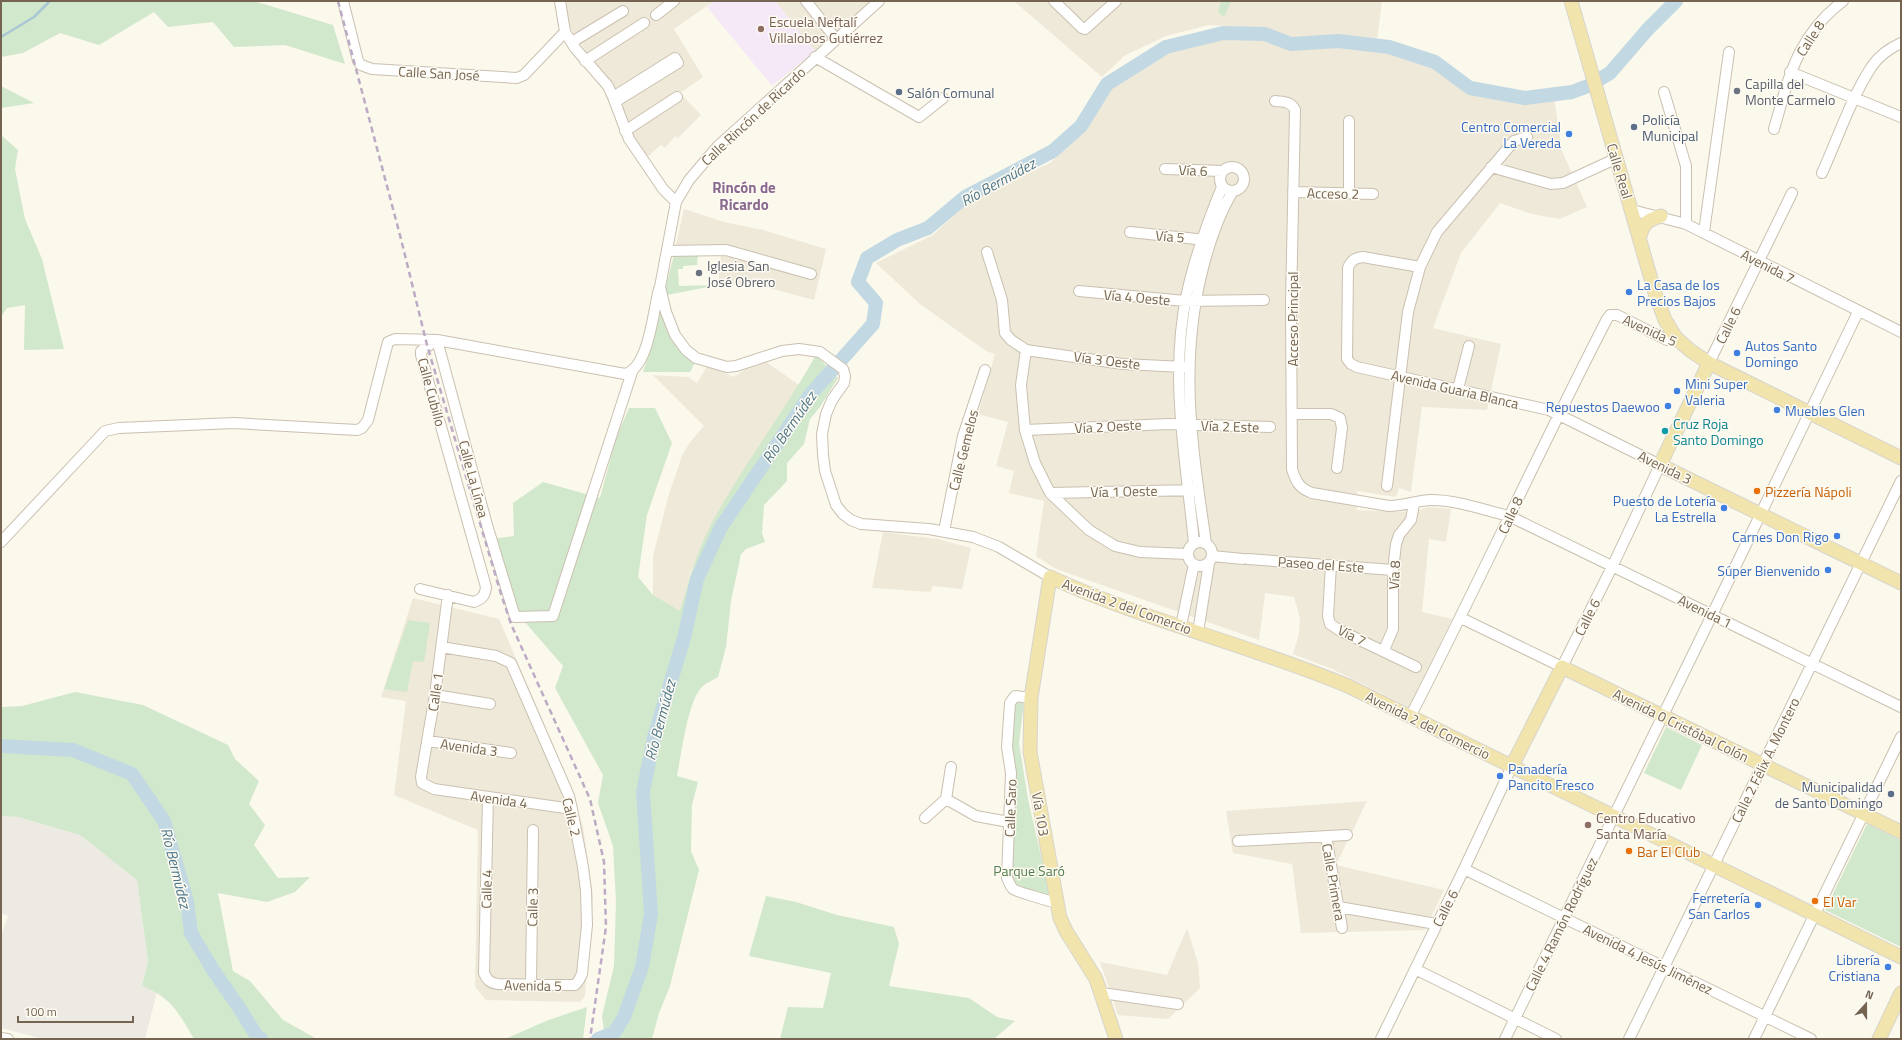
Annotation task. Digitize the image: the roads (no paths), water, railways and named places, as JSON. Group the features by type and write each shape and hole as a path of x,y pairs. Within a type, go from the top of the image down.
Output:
{"main road":[{"name":"Calle Real","path":"1572,1 1615,159 1640,236 1655,293 1665,320 1676,338"},
{"path":"1640,236 1646,222 1661,216"},
{"name":"Avenida 5","path":"1676,338 1709,363 1901,458"},
{"name":"Calle 6","path":"1660,465 1709,363"},
{"name":"Avenida 3","path":"1660,465 1901,583"},
{"name":"Avenida 2 del Comercio","path":"1050,577 1110,601 1314,672 1348,686 1901,956"},
{"name":"Vía 103","path":"1050,577 1031,698 1030,752 1060,918 1066,931 1091,969 1102,993 1116,1039"},
{"name":"Calle 6","path":"1512,766 1562,667"},
{"name":"Avenida 0 Cristóbal Colón","path":"1562,667 1901,832"},
{"path":"1879,1039 1901,993"}],"street":[{"name":"Calle San José","path":"343,1 358,61 361,65 372,69 518,78 524,75 565,32"},
{"path":"560,1 565,32 585,61 608,86 629,139 663,189 676,202"},
{"path":"656,15 674,1"},
{"path":"806,1 836,39"},
{"name":"Calle Rincón de Ricardo","path":"879,1 718,146 692,175 676,202 668,251 660,287 666,312 675,335 686,350 696,358 728,367 736,366 782,351 799,349 820,352 843,369 845,376 844,384 832,400 826,414 822,434 824,471 836,505 843,514 851,520 861,524 944,531 973,537 999,546 1050,577"},
{"path":"1054,1 1082,28 1085,29 1116,1"},
{"name":"Calle 8","path":"1774,129 1790,72 1804,42 1827,13 1843,1"},
{"path":"572,42 623,12"},
{"path":"585,61 644,23"},
{"path":"1822,173 1855,99 1873,65 1889,49 1901,43"},
{"path":"1704,232 1728,52"},
{"path":"675,58 678,63 614,100 675,58"},
{"path":"815,58 919,117 943,98"},
{"path":"1790,72 1901,117"},
{"path":"1664,92 1686,166 1686,224"},
{"path":"625,131 677,97"},
{"name":"Acceso Principal","path":"1275,101 1289,102 1293,105 1295,110 1291,303 1292,469 1298,485 1312,493 1389,506 1414,504"},
{"path":"1349,121 1349,193"},
{"path":"1386,486 1408,312 1420,267 1437,232 1514,141 1527,137"},
{"path":"1491,167 1551,184 1563,184 1615,159"},
{"path":"1206,240 1233,191 1242,185 1242,174 1233,167 1225,168 1219,179 1225,189 1233,191"},
{"name":"Vía 6","path":"1165,169 1222,171"},
{"path":"1198,632 1211,559 1211,548 1206,543 1194,490 1185,424 1184,367 1190,301 1222,186"},
{"name":"Acceso 2","path":"1293,192 1373,194"},
{"name":"Calle 6","path":"1709,363 1792,193"},
{"name":"Avenida 7","path":"1632,210 1661,216 1686,224 1704,232 1759,262 1901,332"},
{"name":"Vía 5","path":"1130,232 1206,240"},
{"path":"668,251 726,250 811,274"},
{"path":"987,252 1002,300 1005,333 1010,340 1026,350 1021,385 1025,430 1035,463 1050,493 1085,526 1115,546 1140,552 1188,554"},
{"name":"Avenida Guaria Blanca","path":"1420,267 1363,257 1355,258 1350,262 1348,268 1347,359 1351,364 1357,367 1549,410 1558,414"},
{"path":"632,372 637,367 648,340 660,287"},
{"name":"Vía 4 Oeste","path":"1079,291 1190,301 1264,300"},
{"name":"Calle 4 Ramón Rodríguez","path":"1505,1039 1858,312"},
{"name":"Calle 8","path":"1410,717 1461,618 1558,414 1606,319 1610,315"},
{"name":"Avenida 5","path":"1610,315 1617,315 1667,340 1676,338"},
{"path":"1,542 105,431 119,428 234,423 356,430 362,428 368,420 388,342 395,339 436,340"},
{"name":"Calle Cubillo","path":"420,590 474,602 481,600 485,594 486,587 421,355 424,347 436,340 533,356 619,374 632,372"},
{"name":"Calle La Línea","path":"436,340 487,526 515,617 553,616 632,372"},
{"path":"1458,389 1469,346"},
{"name":"Vía 3 Oeste","path":"1026,350 1123,364 1184,367"},
{"name":"Calle Gemelos","path":"944,531 963,436 985,370"},
{"path":"1292,414 1331,414 1340,418 1342,428 1337,468"},
{"name":"Avenida 3","path":"1558,414 1660,465"},
{"name":"Vía 2 Oeste","path":"1025,430 1185,424"},
{"name":"Vía 2 Este","path":"1185,424 1270,427"},
{"name":"Calle 6","path":"1562,667 1613,565 1660,465"},
{"name":"Calle 2 Félix A. Montero","path":"1629,1039 1901,482"},
{"path":"1194,490 1194,543 1188,554 1194,564 1202,566 1211,559"},
{"name":"Vía 1 Oeste","path":"1050,493 1194,490"},
{"name":"Avenida 1","path":"1414,504 1428,500 1442,500 1509,516 1613,565 1901,707"},
{"name":"Vía 8","path":"1384,650 1393,628 1393,570 1397,539 1411,520 1414,504"},
{"path":"1194,543 1206,543"},
{"name":"Paseo del Este","path":"1211,559 1246,559 1393,570"},
{"path":"1181,626 1194,564"},
{"name":"Vía 7","path":"1331,565 1328,616 1330,624 1384,650"},
{"name":"Calle 1","path":"426,787 422,783 421,777 435,695 448,595"},
{"name":"Avenida 0 Cristóbal Colón","path":"1461,618 1562,667"},
{"name":"Calle 2","path":"441,647 496,656 511,663 568,796 572,809 583,867 586,891 587,925 582,974 579,980"},
{"path":"1384,650 1416,667"},
{"path":"435,695 490,704"},
{"name":"Calle Saro","path":"1031,698 1015,696 1010,703 1007,747 1011,773 1007,878 1009,884 1016,892 1031,894 1058,903"},
{"path":"1754,1039 1901,737"},
{"name":"Avenida 3","path":"428,741 510,753"},
{"name":"Calle 6","path":"1381,1039 1464,869 1512,766"},
{"path":"924,818 946,799 951,767"},
{"name":"Avenida 4","path":"426,787 572,809"},
{"name":"Calle 4","path":"487,980 484,973 488,797"},
{"path":"946,799 976,816 1009,822"},
{"name":"Calle 3","path":"531,984 533,830"},
{"path":"1238,841 1347,834"},
{"name":"Calle Primera","path":"1326,836 1342,928"},
{"name":"Avenida 4 Jesús Jiménez","path":"1464,869 1811,1039"},
{"path":"1339,907 1436,924"},
{"path":"1415,969 1556,1039"},
{"name":"Avenida 5","path":"487,980 491,983 498,984 568,986 574,985 579,980"},
{"path":"1102,993 1178,1004"},
{"path":"1,1038 8,1039"}],"waterway":[{"path":"1,37 34,17 50,1"},
{"name":"Río Bermúdez","path":"598,1039 614,1033 624,1017 642,967 651,914 643,792 654,737 684,638 697,579 721,527 810,395 873,324 876,303 858,282 867,258 897,240 928,228 965,197 1053,151 1081,126 1107,84 1166,47 1223,33 1265,34 1291,44 1338,41 1389,47 1435,62 1470,88 1525,98 1572,92 1588,86 1610,73 1648,29 1676,1"},
{"name":"Río Bermúdez","path":"1,746 73,750 132,774 164,821 187,901 191,933 213,970 258,1038 261,1039"}],"railway":[{"path":"338,1 401,239 427,345 501,594 511,624 590,799 604,862 606,927 590,1039"}],"place":[{"name":"Escuela Neftalí Villalobos Gutiérrez","path":"761,29"},
{"name":"Capilla del Monte Carmelo","path":"1737,91"},
{"name":"Salón Comunal","path":"899,92"},
{"name":"Policía Municipal","path":"1634,127"},
{"name":"Centro Comercial La Vereda","path":"1569,134"},
{"name":"Iglesia San José Obrero","path":"699,273"},
{"name":"La Casa de los Precios Bajos","path":"1629,292"},
{"name":"Autos Santo Domingo","path":"1737,353"},
{"name":"Mini Super Valeria","path":"1677,391"},
{"name":"Repuestos Daewoo","path":"1668,406"},
{"name":"Muebles Glen","path":"1777,410"},
{"name":"Cruz Roja Santo Domingo","path":"1665,431"},
{"name":"Pizzería Nápoli","path":"1757,491"},
{"name":"Puesto de Lotería La Estrella","path":"1724,508"},
{"name":"Carnes Don Rigo","path":"1837,536"},
{"name":"Súper Bienvenido","path":"1828,570"},
{"name":"Panadería Pancito Fresco","path":"1500,776"},
{"name":"Municipalidad de Santo Domingo","path":"1891,794"},
{"name":"Centro Educativo Santa María","path":"1588,825"},
{"name":"Bar El Club","path":"1629,851"},
{"name":"El Var","path":"1815,901"},
{"name":"Ferretería San Carlos","path":"1758,905"},
{"name":"Librería Cristiana","path":"1888,967"}],"district":[{"name":"Rincón de Ricardo","path":"744,196"}],"park label":[{"name":"Parque Saró","path":"1029,870"}]}
